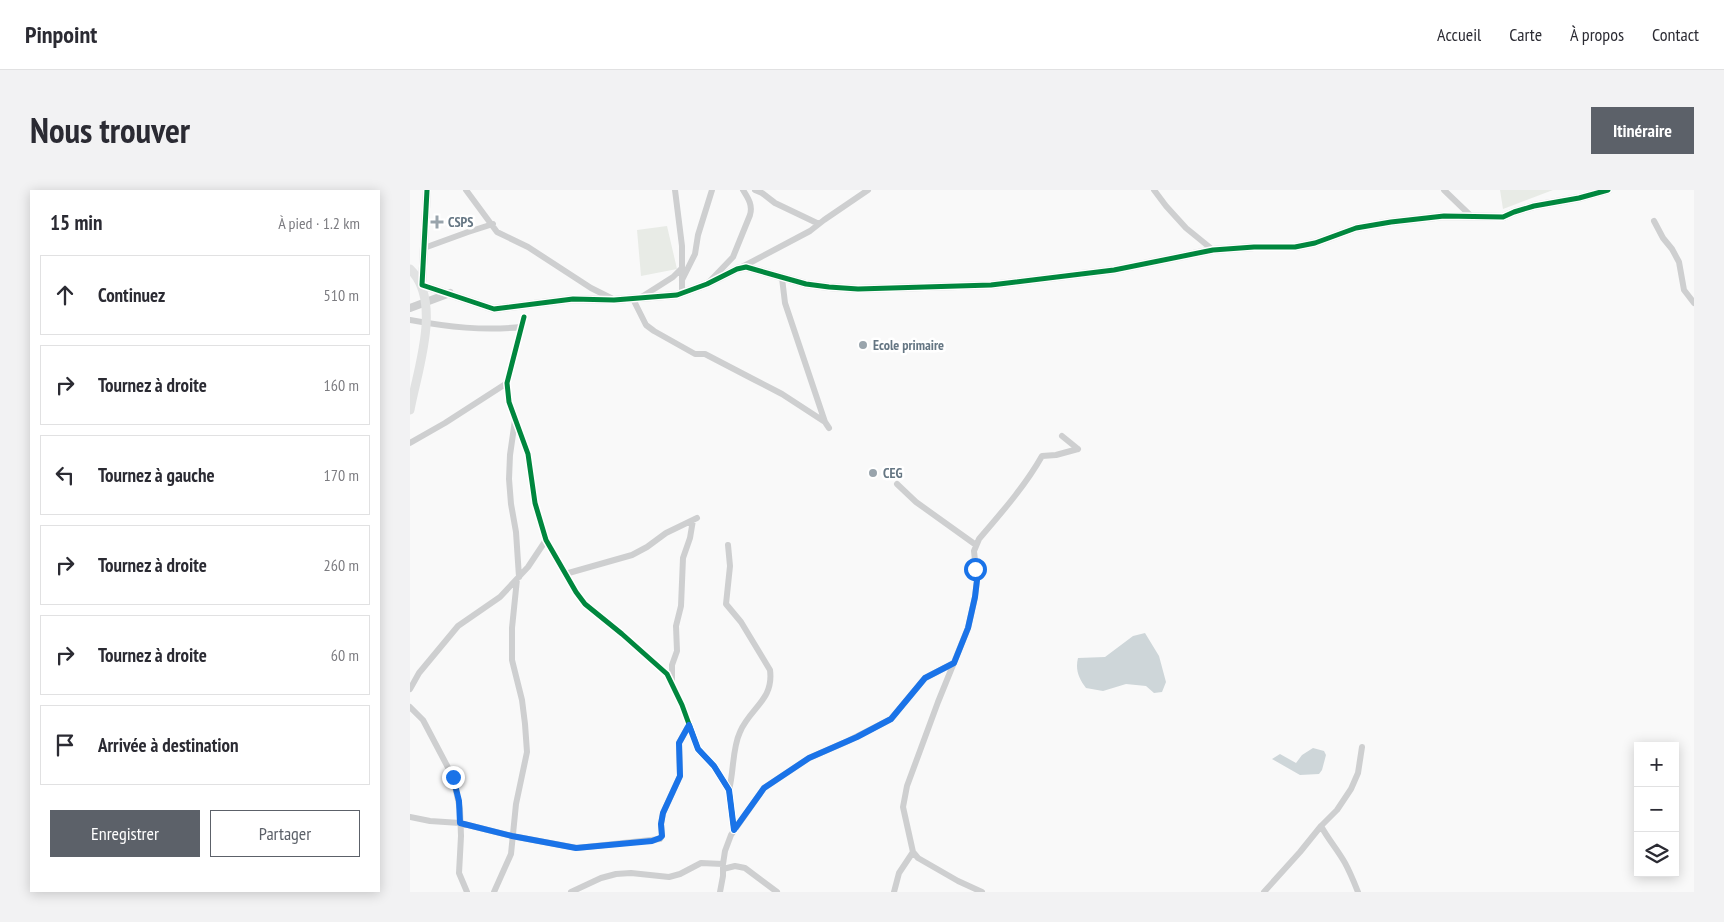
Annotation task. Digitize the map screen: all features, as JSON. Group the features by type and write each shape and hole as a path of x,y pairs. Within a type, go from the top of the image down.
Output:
{"main road":[{"path":"410,269 422,285 426,302 426,323 410,410"}],"street":[{"path":"427,190 422,285 451,293 494,309 573,299 614,300 677,296 737,270 810,231 868,190"},
{"path":"466,190 497,232 528,247 591,288 614,300"},
{"path":"675,190 682,246 682,293"},
{"path":"682,281 696,251 698,235 712,190"},
{"path":"707,284 733,257 752,211 743,190"},
{"path":"755,190 774,203 819,224"},
{"path":"1154,190 1186,228 1214,250"},
{"path":"1444,190 1470,216"},
{"path":"737,270 746,267 752,268 782,278 829,288 991,286 1114,270 1214,250 1254,247 1295,247 1315,243 1356,228 1382,223 1444,216 1503,217 1534,206 1579,198 1608,190"},
{"path":"1654,222 1679,262 1684,290 1694,302"},
{"path":"424,248 492,224"},
{"path":"636,299 673,277 681,269"},
{"path":"782,278 785,303 824,422"},
{"path":"410,308 451,293"},
{"path":"636,299 646,325 654,331 695,354 705,354 782,394 824,422 829,428"},
{"path":"524,317 507,383 509,402 528,454 535,503 546,540 585,604 667,674 682,705 698,749 714,766 729,790"},
{"path":"410,320 474,329 522,327"},
{"path":"410,443 507,383"},
{"path":"494,892 511,854 512,836 527,752 522,700 512,660 512,628 518,578 516,532 509,491 509,479 515,420"},
{"path":"982,892 923,862 913,852 903,807 907,786 968,628 975,597 977,580 974,558 979,539 1013,498 1042,456 1056,455 1078,449 1062,436"},
{"path":"897,484 916,502 976,546"},
{"path":"565,574 632,555 647,548 666,533 695,519 683,558 681,606 676,626 677,652 671,668 672,684"},
{"path":"410,689 419,673 458,626 495,602 518,578 546,540"},
{"path":"728,545 730,566 726,604 744,626 770,670 771,678 769,692 741,728 738,736 729,790 734,830"},
{"path":"720,892 727,844 734,830 764,788 809,758 857,737 891,719 925,678 954,663"},
{"path":"410,707 423,720 450,770 458,795 460,823 459,873 467,892"},
{"path":"410,817 430,821 460,823 512,836 576,848 660,838 662,836 661,824 663,813 680,776 679,743 689,725"},
{"path":"1264,892 1337,810 1351,789 1358,773 1362,747"},
{"path":"1321,826 1345,863 1358,892"},
{"path":"894,892 899,873 913,852"},
{"path":"571,892 601,878 616,874 631,873 669,877 680,874 698,863 745,868 777,892"}],"shaded area":[{"path":"1500,190 1553,190 1503,209"},
{"path":"667,226 677,269 641,276 637,230"},
{"path":"1145,633 1159,656 1166,682 1162,692 1154,693 1146,686 1126,684 1103,691 1086,688 1078,674 1078,658 1105,657 1133,636"},
{"path":"1313,748 1324,751 1326,755 1319,774 1300,775 1272,759 1280,754 1296,763 1302,755"}],"cycle path":[{"path":"427,190 422,285 494,309 573,299 614,300 677,295 707,284 737,269 746,267 806,284 829,287 858,289 991,285 1114,270 1213,250 1295,247 1315,243 1356,228 1391,222 1444,216 1503,217 1534,206 1579,198 1608,190"},
{"path":"524,317 507,383 509,402 528,454 535,503 546,540 585,604 667,674 682,705 698,749 714,766 729,790 734,830"}],"place":[{"name":"CSPS","path":"437,222"},
{"name":"Ecole primaire","path":"863,345"},
{"name":"CEG","path":"873,473"}],"route":[{"path":"453,777 459,801 460,823 512,836 576,848 652,841 662,836 661,824 663,813 680,776 679,743 687,732 689,725 698,749 714,766 729,790 734,830 764,788 809,758 857,737 891,719 925,678 954,663 968,628 975,597 977,580 975,569"}]}
